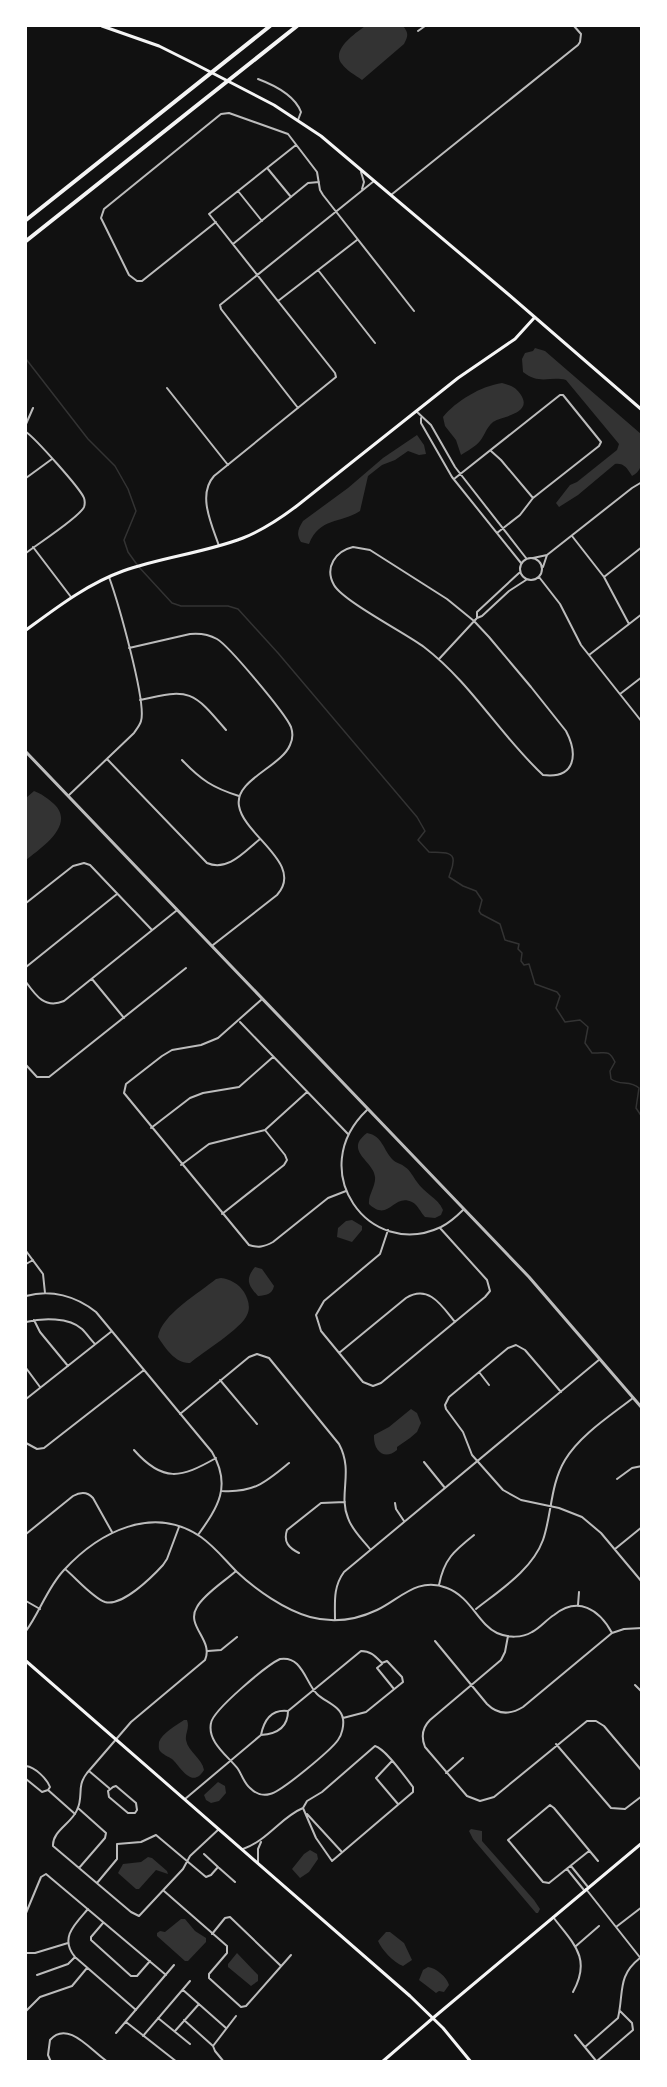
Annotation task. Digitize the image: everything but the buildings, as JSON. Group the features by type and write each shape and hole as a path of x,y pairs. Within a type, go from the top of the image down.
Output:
{"highway":[{"path":"26,220 270,26"},
{"path":"26,241 297,26"}],"main road":[{"path":"102,26 159,46 195,64 298,120 321,136 642,410"},
{"path":"26,630 71,597 109,577 148,563 219,546 253,534 286,514 467,371 515,339 535,318"},
{"path":"26,1661 410,1996 471,2061"},
{"path":"382,2061 636,1847 642,1845"}],"street":[{"path":"418,31 425,26"},
{"path":"391,195 578,45 581,34 574,26"},
{"path":"258,79 279,89 298,105 301,112 298,120"},
{"path":"216,222 142,281 137,281 129,275 101,218 104,208 221,114 229,112 288,134 317,172 320,190 414,311"},
{"path":"219,546 206,500 206,491 211,479 336,377 209,214 296,145"},
{"path":"358,166 364,182 361,192"},
{"path":"267,168 291,197"},
{"path":"298,408 220,305 375,181"},
{"path":"233,244 308,183 319,182"},
{"path":"238,191 262,221"},
{"path":"278,301 357,240"},
{"path":"318,270 375,343"},
{"path":"167,388 228,465"},
{"path":"454,479 560,394 601,442 599,446 533,498 520,515 497,533"},
{"path":"26,424 33,408"},
{"path":"416,411 454,479 521,563"},
{"path":"421,418 426,419 431,425 460,474 526,558"},
{"path":"26,432 36,440 83,496 85,504 72,519 26,553"},
{"path":"490,450 533,498"},
{"path":"26,478 52,459"},
{"path":"477,618 477,612 485,602 520,572 521,563 526,558 547,555 642,482"},
{"path":"572,536 604,577 629,624"},
{"path":"33,547 71,597"},
{"path":"366,548 447,599 474,621 566,731 574,754 565,771 558,775 543,775 455,674 439,659 338,590 330,577 330,567 336,557 346,549 366,548"},
{"path":"604,577 642,548"},
{"path":"439,659 477,618 509,591 526,580 539,578 547,555"},
{"path":"533,558 540,561 543,568"},
{"path":"520,572 526,580"},
{"path":"68,796 134,733 141,722 140,700 129,648 119,603 109,577"},
{"path":"539,578 560,603 572,630 589,656 642,722"},
{"path":"589,656 642,614"},
{"path":"129,648 190,634 209,635 230,650 283,715 292,731 290,746 276,761 247,784 239,796 239,807 244,818 284,868 285,880 277,895 212,946"},
{"path":"620,695 642,677"},
{"path":"140,700 174,693 189,695 201,701 226,730"},
{"path":"26,752 534,1283 642,1408"},
{"path":"107,759 207,863 217,866 228,864 260,838"},
{"path":"182,760 199,778 213,787 239,796"},
{"path":"26,903 78,863 90,865 153,930"},
{"path":"26,967 117,894"},
{"path":"26,982 42,1001 53,1004 64,1001 177,910"},
{"path":"26,1065 33,1074 42,1078 49,1077 186,968"},
{"path":"92,978 124,1018"},
{"path":"261,1000 239,1021 210,1042 172,1050 162,1056 126,1084 123,1090 125,1096 249,1245 257,1247 273,1242 328,1198 346,1191"},
{"path":"239,1021 348,1134"},
{"path":"151,1128 190,1098 203,1093 234,1089 244,1084 273,1056"},
{"path":"182,1165 210,1144 265,1130 307,1092"},
{"path":"367,1110 348,1134 341,1161 346,1191 362,1214 371,1222 388,1230 413,1234 440,1228 464,1210"},
{"path":"222,1215 284,1165 285,1155 265,1130"},
{"path":"286,1160 291,1161"},
{"path":"388,1230 380,1254 324,1301 316,1315 318,1326 363,1382 370,1386 381,1383 488,1294 489,1283 484,1276 440,1228"},
{"path":"26,1251 43,1274 45,1293"},
{"path":"26,1264 33,1260"},
{"path":"26,1296 45,1293 67,1296 88,1306 112,1331 216,1458 221,1470 222,1491 218,1504 198,1535"},
{"path":"339,1353 406,1298 414,1294 422,1293 434,1298 455,1322"},
{"path":"26,1322 51,1319 68,1323 81,1328 95,1344"},
{"path":"33,1320 68,1366"},
{"path":"26,1399 112,1331"},
{"path":"561,1392 518,1345 508,1348 448,1397 445,1405 447,1412 463,1432 470,1451 495,1483 520,1500 582,1516 601,1533 642,1582"},
{"path":"180,1414 249,1357 261,1354 273,1362 339,1444 347,1468 345,1510 350,1524 371,1550"},
{"path":"335,1620 337,1581 344,1572 600,1359"},
{"path":"26,1368 40,1387"},
{"path":"26,1443 37,1449 44,1448 144,1370"},
{"path":"479,1372 489,1385"},
{"path":"220,1380 257,1424"},
{"path":"475,1610 520,1572 537,1552 543,1540 556,1478 568,1455 633,1398"},
{"path":"134,1450 151,1467 169,1473 189,1472 216,1458"},
{"path":"424,1462 445,1488"},
{"path":"222,1491 239,1491 258,1487 289,1463"},
{"path":"617,1479 632,1468 642,1466"},
{"path":"26,1534 73,1496 81,1493 89,1494 93,1498 112,1532"},
{"path":"299,1553 286,1543 287,1530 318,1504 345,1502"},
{"path":"395,1503 396,1509 405,1522"},
{"path":"26,1631 65,1569 112,1532 130,1525 149,1522 179,1526 198,1535 251,1584 297,1612 320,1619 358,1617 376,1611 415,1587 439,1585 456,1592 492,1629 508,1636 525,1635 532,1632 560,1611 578,1605 595,1611 612,1633"},
{"path":"65,1569 100,1600 110,1603 121,1601 163,1565 179,1526"},
{"path":"615,1549 642,1527"},
{"path":"439,1585 448,1558 474,1535"},
{"path":"219,1829 186,1861 183,1869 139,1916 131,1912 55,1848 53,1841 78,1808 81,1780 131,1722 202,1664 208,1651 195,1625 195,1611 200,1602 236,1571"},
{"path":"578,1605 579,1592"},
{"path":"26,1601 40,1609"},
{"path":"435,1641 492,1709 511,1713 523,1707 612,1633 624,1629 642,1628"},
{"path":"508,1636 506,1652 501,1660 427,1723 423,1734 425,1747 466,1796 480,1801 494,1797 556,1744 587,1721 596,1721 604,1726 642,1771"},
{"path":"208,1651 220,1650 237,1637"},
{"path":"185,1799 261,1735 271,1715 288,1711 361,1651 374,1654 382,1663"},
{"path":"280,1659 292,1661 298,1665 314,1690 336,1707 343,1718 341,1735 336,1743 276,1793 262,1795 248,1787 212,1735 211,1724 216,1712 266,1668 280,1659"},
{"path":"343,1718 366,1712 394,1689 404,1680 387,1661 377,1668 394,1689"},
{"path":"636,1684 642,1692"},
{"path":"261,1735 272,1734 281,1729 288,1720 288,1711"},
{"path":"556,1744 606,1804 618,1810 625,1809 642,1796"},
{"path":"243,1849 262,1840 375,1746 380,1748 392,1761 414,1789 332,1861 316,1838 307,1814"},
{"path":"446,1773 463,1758"},
{"path":"392,1761 376,1778 399,1804"},
{"path":"26,1766 32,1767 47,1781 48,1790"},
{"path":"89,1771 110,1789"},
{"path":"26,1779 42,1792 48,1790"},
{"path":"119,1788 136,1803 135,1813 128,1813 109,1797 110,1789 119,1788"},
{"path":"48,1790 75,1814"},
{"path":"589,1851 549,1883 543,1882 508,1840 550,1805 598,1861"},
{"path":"78,1808 106,1833 105,1838 79,1868"},
{"path":"303,1808 342,1852"},
{"path":"97,1883 117,1859 117,1844 141,1842 154,1835 204,1877 211,1875 218,1867"},
{"path":"258,1863 258,1849 262,1840"},
{"path":"204,1854 235,1882"},
{"path":"571,1866 586,1889 641,1959 628,1968 625,1974 620,2010 615,2023 585,2047"},
{"path":"567,1869 586,1889"},
{"path":"26,1913 40,1877 46,1874 166,1975"},
{"path":"164,1891 228,1949 209,1974 209,1978 241,2007 246,2006 291,1954"},
{"path":"616,1927 642,1907"},
{"path":"88,1908 69,1931 68,1943 75,1957 136,2010"},
{"path":"212,1934 225,1918 230,1917 281,1966"},
{"path":"553,1917 576,1946 580,1955 582,1967 580,1980 573,1992"},
{"path":"104,1922 91,1937 91,1941 131,1976 137,1976 150,1961"},
{"path":"576,1946 599,1926"},
{"path":"26,1953 34,1953 68,1943"},
{"path":"37,1975 68,1964 75,1957"},
{"path":"116,2033 174,1965"},
{"path":"26,2011 40,1997 72,1986 87,1968"},
{"path":"143,2036 190,1981"},
{"path":"182,1990 226,2028"},
{"path":"175,2031 199,2004"},
{"path":"575,2035 597,2061 633,2030 632,2023 620,2010"},
{"path":"213,2046 236,2016"},
{"path":"158,2018 190,2044"},
{"path":"184,2020 213,2046 224,2061"},
{"path":"126,2022 177,2061"},
{"path":"51,2061 48,2055 51,2040 57,2034 66,2032 74,2035 98,2056 108,2061"},
{"path":"215,2061 219,2057"}],"shaded area":[{"path":"365,26 403,26 407,35 404,44 362,80 344,66 339,59 339,53 346,42"},
{"path":"535,348 545,351 641,434 642,463 637,473 632,476 621,464 615,464 578,495 559,507 556,503 570,485 617,450 619,444 566,380 539,379 523,372 522,359 525,353"},
{"path":"502,383 519,392 524,401 523,406 515,413 493,422 482,439 461,455 456,440 445,426 443,417 469,395"},
{"path":"417,435 424,445 426,454 419,455 408,451 382,465 368,476 360,511 325,525 319,529 309,544 301,542 298,532 303,521 348,488 383,458"},
{"path":"34,791 54,804 60,812 61,820 59,828 47,843 26,860 26,798"},
{"path":"367,1133 380,1140 393,1160 407,1169 420,1186 438,1202 443,1210 441,1215 435,1218 425,1217 414,1203 406,1200 381,1210 369,1204 375,1177 359,1151 358,1145 360,1139"},
{"path":"352,1220 362,1226 362,1230 352,1242 337,1237 338,1228 346,1221"},
{"path":"255,1267 262,1269 274,1286 268,1294 258,1296 250,1285 250,1275"},
{"path":"221,1278 234,1282 244,1292 249,1309 247,1315 230,1333 190,1363 180,1361 158,1337 161,1329 182,1305 216,1279"},
{"path":"411,1409 417,1413 421,1423 417,1432 392,1453 380,1452 375,1445 374,1435 389,1427"},
{"path":"184,1720 188,1723 187,1744 201,1762 204,1770 200,1776 195,1778 186,1775 172,1759 159,1749 159,1742 163,1735"},
{"path":"218,1782 225,1786 226,1793 219,1801 211,1803 204,1795"},
{"path":"471,1829 482,1831 482,1841 534,1900 540,1909 538,1913 473,1839 469,1831"},
{"path":"310,1850 317,1854 318,1859 309,1872 300,1878 292,1869"},
{"path":"148,1857 152,1858 168,1874 156,1870 139,1889 136,1889 118,1873 123,1864 141,1862"},
{"path":"181,1919 185,1919 195,1931 206,1938 206,1942 188,1961 185,1961 157,1936 157,1933 165,1932"},
{"path":"386,1932 390,1932 404,1943 412,1960 403,1966 388,1955 378,1941"},
{"path":"237,1953 258,1975 258,1981 251,1986 228,1967"},
{"path":"428,1967 438,1971 446,1979 449,1985 444,1992 436,1993 419,1980 423,1970"}],"waterway":[{"path":"26,359 88,439 115,466 128,489 136,511 124,540 128,552 138,566 172,603 181,606 228,606 238,609 417,817 425,831 418,840 429,852 445,853 453,858 449,877 476,891 482,900 479,911 481,914 500,924 505,940 519,944 518,949 522,953 521,961 524,965 529,964 535,984 557,992 560,996 556,1008 565,1022 580,1020 588,1027 585,1043 592,1053 606,1053 613,1058 615,1062 610,1071 611,1079 639,1088 636,1108 642,1117"}]}
